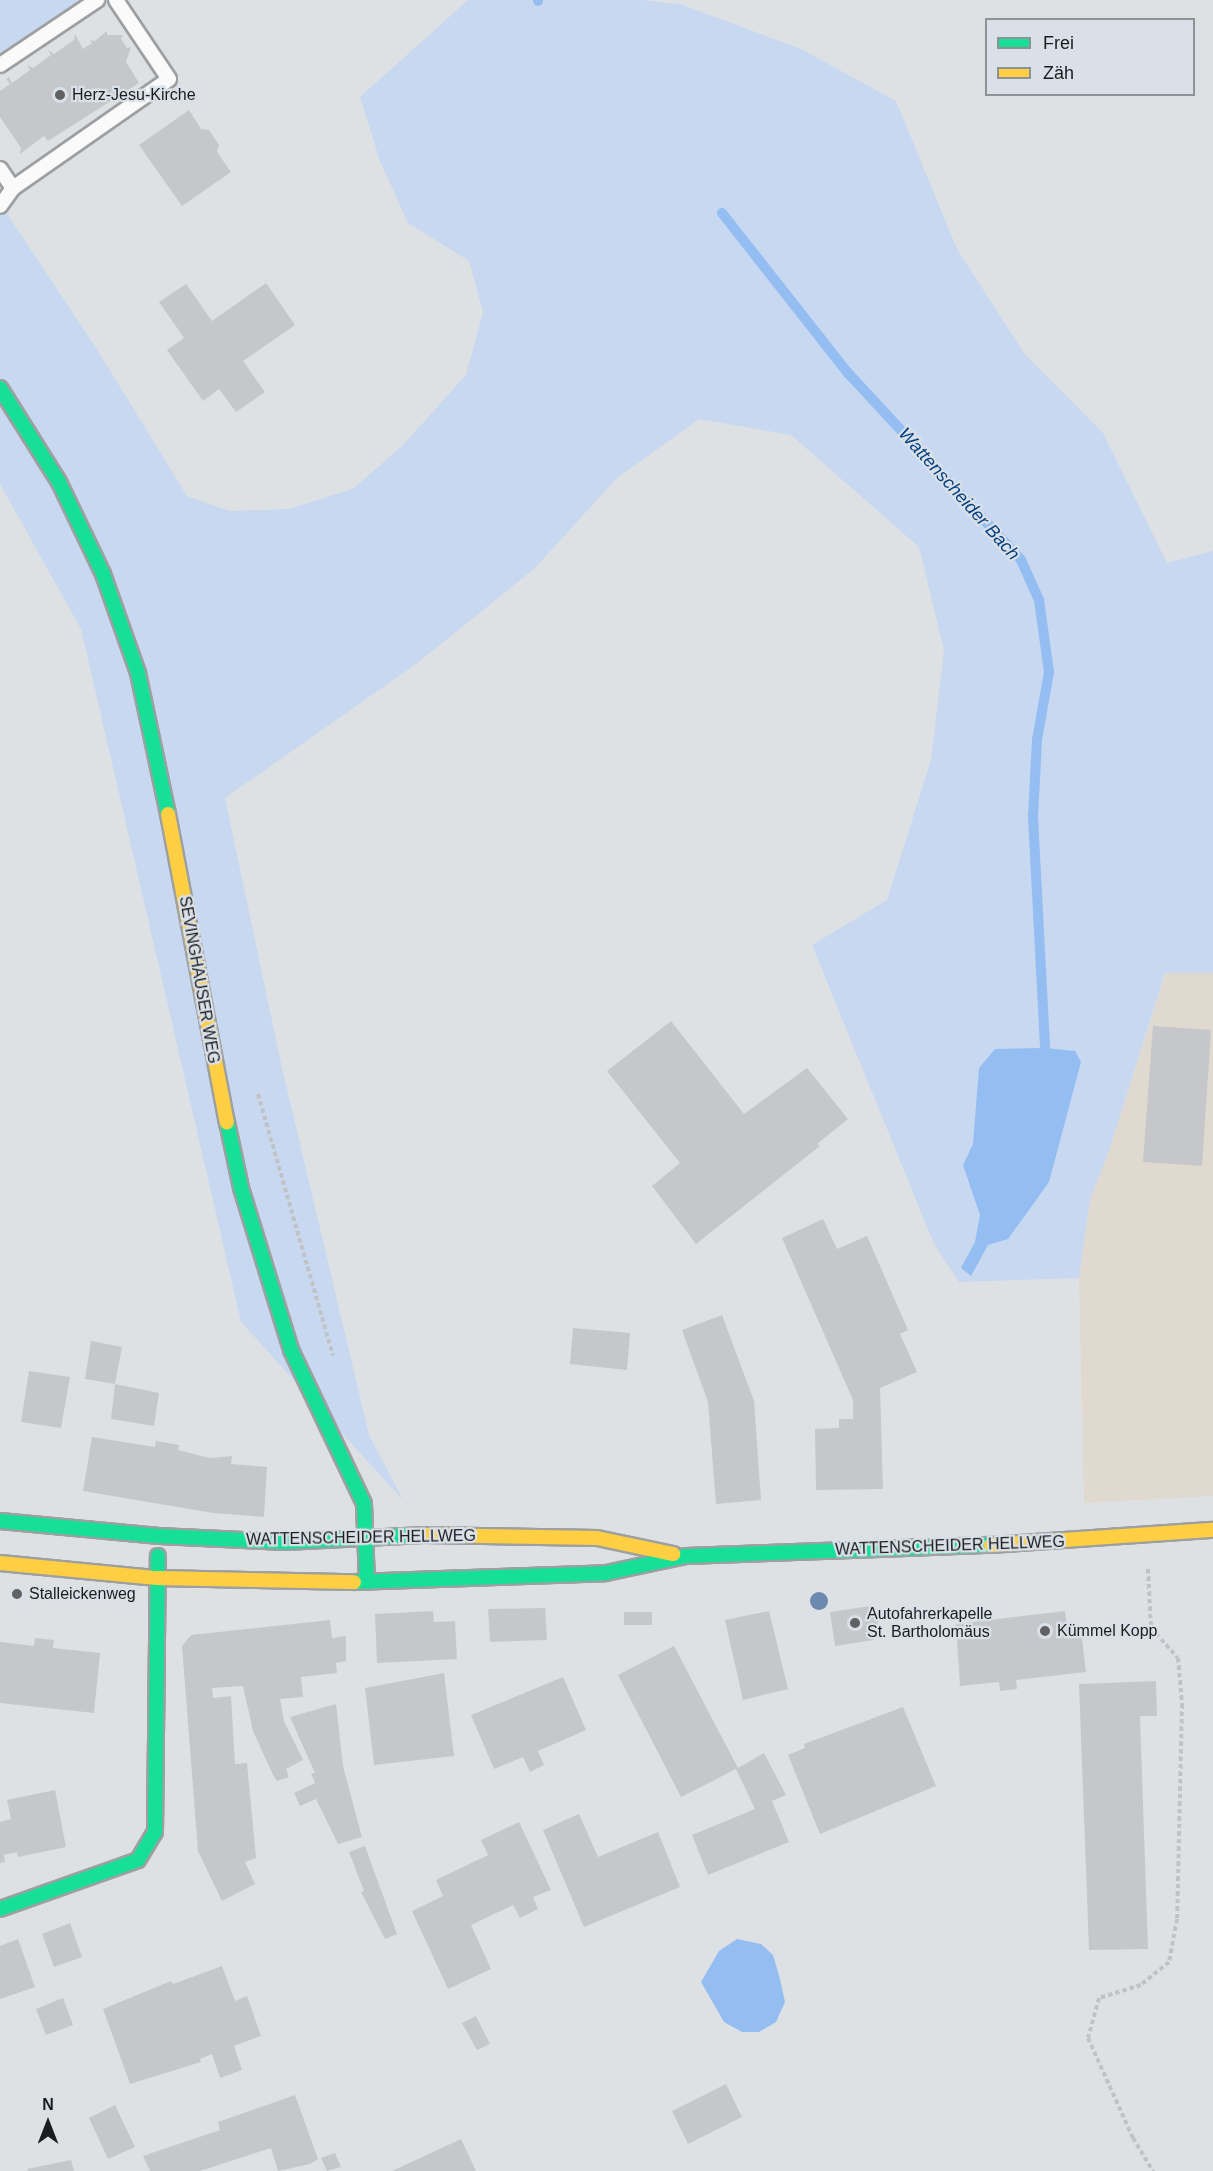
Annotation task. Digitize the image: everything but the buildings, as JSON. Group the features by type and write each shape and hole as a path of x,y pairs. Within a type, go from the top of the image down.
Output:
{"main road":[{"name":"SEVINGHAUSER WEG","path":"0,388 59,482 103,574 138,673 159,761 204,1018 241,1188 291,1350 364,1504 367,1582"},
{"name":"WATTENSCHEIDER HELLWEG","path":"0,1521 159,1536 285,1542 366,1537 597,1538 686,1556"},
{"name":"WATTENSCHEIDER HELLWEG","path":"0,1563 157,1578 367,1582 606,1573 686,1556 1146,1537 1213,1530"},
{"path":"0,1910 138,1860 154,1833 159,1536"}],"lane":[{"path":"0,66 97,0"},
{"path":"0,206 14,188 169,79 116,0"},
{"path":"0,169 14,188"}],"path":[{"path":"1146,1537 1151,1628 1178,1658 1182,1704 1177,1919 1169,1962 1141,1985 1098,1998 1088,2038 1133,2138 1153,2171"}],"shaded area":[{"path":"0,0 80,0 0,56"},
{"path":"468,0 641,0 680,4 801,49 896,101 957,249 1024,353 1103,433 1167,563 1213,551 1213,973 1165,973 1109,1151 1090,1199 1079,1278 959,1282 934,1244 812,945 887,900 931,760 944,650 919,547 791,435 699,419 616,479 535,568 416,664 225,798 282,1068 369,1435 403,1500 241,1322 81,629 0,484 0,203 98,351 187,496 230,511 289,509 353,489 402,446 466,375 483,312 469,261 408,223 380,161 360,97"},
{"path":"1166,973 1213,973 1213,1496 1084,1503 1079,1278 1090,1199 1109,1151"}],"water":[{"path":"1045,1048 1075,1051 1081,1062 1049,1182 1008,1239 988,1245 971,1276 961,1268 975,1242 980,1215 963,1165 973,1144 979,1068 995,1049"},
{"path":"737,1939 761,1944 773,1955 780,1979 785,2002 776,2022 759,2032 742,2032 724,2022 701,1982 719,1951"}],"waterway":[{"name":"Wattenscheider Bach","path":"722,213 848,373 1021,560 1039,600 1049,672 1037,740 1033,817 1045,1048"}],"traffic: fast":[{"path":"0,388 59,482 103,574 138,673 168,814"},
{"path":"227,1122 241,1188 291,1350 364,1504 367,1582"},
{"path":"0,1521 159,1536 285,1542 424,1535"},
{"path":"354,1582 606,1573 686,1556 991,1545"},
{"path":"0,1909 138,1860 155,1832 158,1556"}],"traffic: slow":[{"path":"168,814 227,1122"},
{"path":"991,1545 1213,1530"},
{"path":"424,1535 597,1538 673,1554"},
{"path":"0,1563 157,1578 354,1582"}],"place":[{"name":"Herz-Jesu-Kirche","path":"60,95"},
{"name":"Stalleickenweg","path":"17,1594"},
{"name":"Autofahrerkapelle St. Bartholomäus","path":"855,1623"},
{"name":"Kümmel Kopp","path":"1045,1631"}]}
